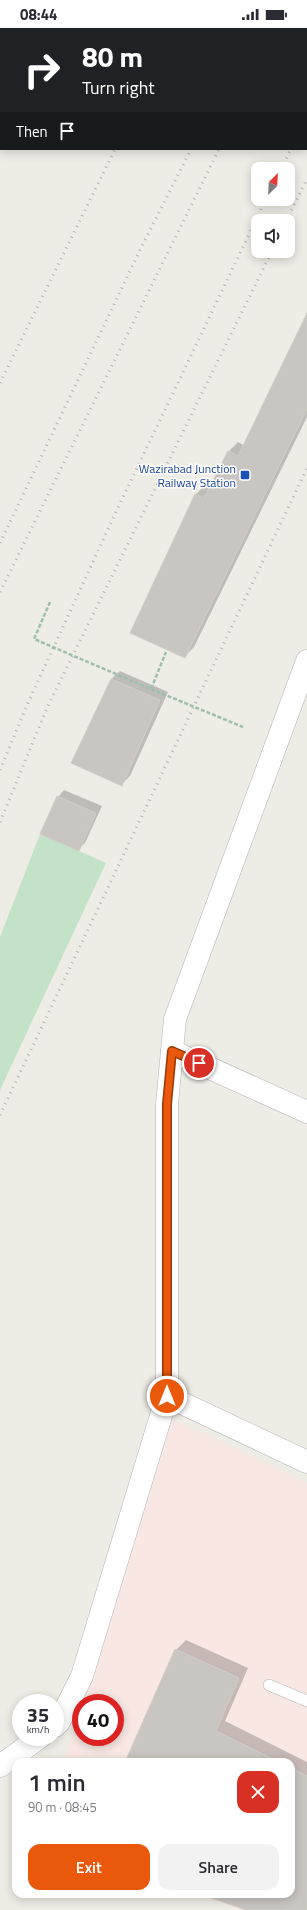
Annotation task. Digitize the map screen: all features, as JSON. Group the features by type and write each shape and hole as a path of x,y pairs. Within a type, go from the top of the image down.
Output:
{"street":[{"path":"64,1712 82,1676 167,1396 167,1104 174,1019 307,660"},
{"path":"172,1051 307,1112"},
{"path":"167,1396 307,1462"},
{"path":"0,1766 28,1746"}],"lane":[{"path":"269,1685 307,1701"}],"path":[{"path":"50,602 34,639 243,728"},
{"path":"151,689 166,652"}],"shaded area":[{"path":"172,1419 307,1483 307,1910 241,1910 206,1898 295,1898 295,1758 65,1758 72,1737 72,1746 124,1746 124,1694 86,1694"}],"green space":[{"path":"40,834 106,863 0,1090 0,937"}],"building":[{"name":"Wazirabad Junction Railway Station","path":"307,313 307,409 185,658 130,633 195,494 204,498 228,451 238,456"},
{"path":"111,679 160,700 122,786 71,763"},
{"path":"57,796 96,813 79,851 40,834"},
{"path":"175,1649 239,1678 216,1731 271,1758 127,1758"},
{"path":"295,1770 307,1776 307,1910 246,1910 212,1898 295,1898"}],"railway":[{"path":"0,383 115,150"},
{"path":"0,543 140,250 190,150"},
{"path":"0,592 219,150"},
{"path":"284,162 290,150"},
{"path":"290,214 307,179"},
{"path":"0,770 27,705 115,514 263,206"},
{"path":"0,822 47,708 269,258"},
{"path":"0,1115 307,468"}],"place":[{"name":"Wazirabad Junction Railway Station","path":"245,475"}],"route":[{"path":"167,1396 167,1104 172,1051 199,1063"}]}
